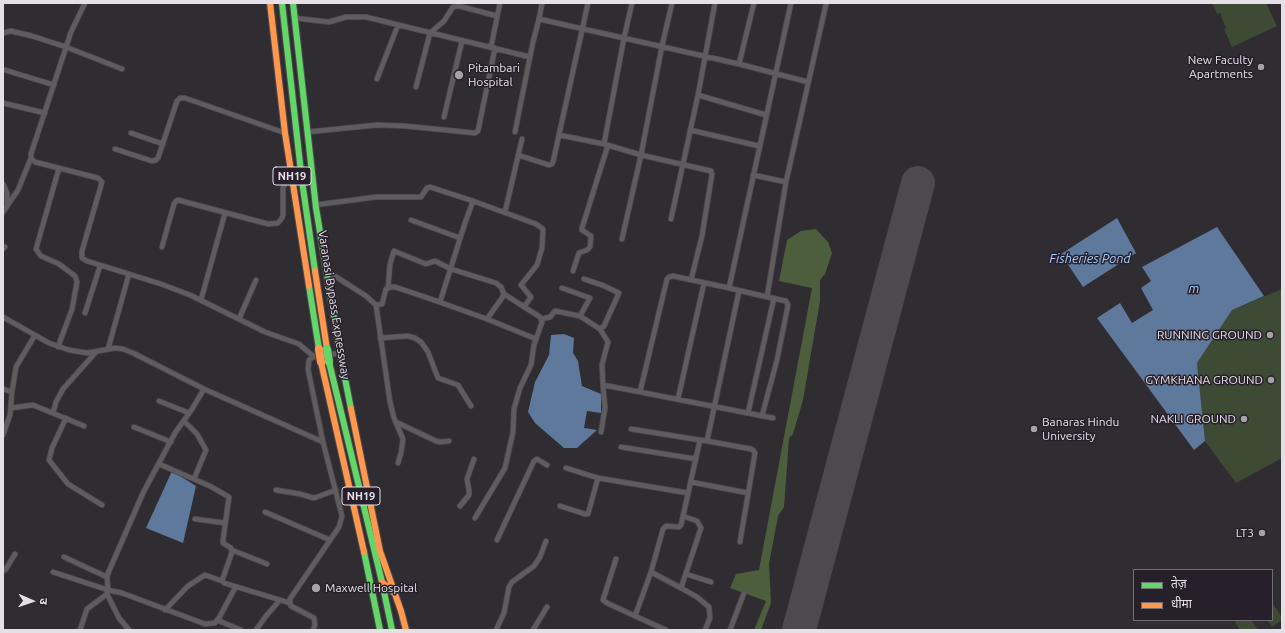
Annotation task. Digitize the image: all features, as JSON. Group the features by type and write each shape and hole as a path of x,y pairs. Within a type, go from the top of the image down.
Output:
{"main road":[{"name":"Varanasi Bypass Expressway","path":"270,3 291,172 325,362 379,626"},
{"name":"Varanasi Bypass Expressway","path":"282,3 288,65 323,349"},
{"path":"293,3 315,205 340,353 380,552 401,611 406,630"},
{"name":"Varanasi Bypass Expressway","path":"325,362 382,582 392,630"},
{"path":"382,582 394,593"}],"street":[{"path":"3,212 18,190 31,158 31,154 71,32 85,3"},
{"path":"307,132 377,125 405,126 475,133 478,131 500,3"},
{"path":"515,132 542,3"},
{"path":"518,155 549,165 553,162 588,3"},
{"path":"573,271 579,253 587,250 590,246 591,236 582,230 582,228 606,145 624,38 632,3"},
{"path":"622,239 672,3"},
{"path":"670,219 698,95 715,3"},
{"path":"738,64 754,3"},
{"path":"729,288 791,3"},
{"path":"767,297 786,182 826,4"},
{"path":"416,87 430,33 444,21 451,9 455,6 497,16"},
{"path":"294,18 329,22 346,17 366,17 530,56"},
{"path":"539,18 738,64 808,82"},
{"path":"377,79 398,25"},
{"path":"3,33 11,31 66,47 122,69"},
{"path":"444,117 462,40"},
{"path":"5,70 54,85"},
{"path":"698,95 766,115"},
{"path":"115,149 154,160 158,158 177,101 180,98 185,98 285,133"},
{"path":"3,102 45,113"},
{"path":"690,130 759,146"},
{"path":"131,133 163,144"},
{"path":"559,135 707,169 710,171 712,174 702,236 690,280"},
{"path":"505,212 522,139"},
{"path":"31,158 35,162 98,178 102,182 81,255 84,260 161,284 201,300 266,332 299,344 313,356 340,353"},
{"path":"58,347 72,309 77,282 75,276 59,264 40,256 36,250 59,168"},
{"path":"162,247 176,201 225,212 268,224 278,223 283,215 283,188 291,172"},
{"path":"753,175 786,182"},
{"path":"3,184 7,193 8,204"},
{"path":"315,205 376,197 421,197 427,188 430,187 473,200 540,225 543,229 542,248 536,265 521,284 531,297 524,307"},
{"path":"440,302 473,200"},
{"path":"201,300 225,212"},
{"path":"411,220 460,238"},
{"path":"376,306 382,304 385,292 388,288 390,264 394,251 426,264 435,261 451,269 498,284 504,294 542,319 550,318 555,311 580,316 600,328 608,342 602,365 605,404 601,432"},
{"path":"85,313 100,266"},
{"path":"327,271 366,296 376,306 389,398 402,439 401,453 398,463"},
{"path":"108,349 129,274"},
{"path":"640,392 667,279 673,276 774,298 786,302 788,305 777,360 762,416"},
{"path":"584,279 602,284 619,293 604,326 600,328"},
{"path":"239,319 256,280"},
{"path":"678,399 704,283"},
{"path":"388,288 396,287 440,302 536,339"},
{"path":"562,288 590,298 580,316"},
{"path":"707,441 739,291"},
{"path":"487,319 504,294"},
{"path":"748,413 774,298"},
{"path":"3,317 49,343 76,352 87,353 119,348 133,353 204,389 323,442"},
{"path":"475,518 505,468 513,432 514,409 520,388 531,365 542,319"},
{"path":"3,435 7,426 11,408 16,367 35,335"},
{"path":"380,338 408,336 421,342 428,352 438,378 458,385 471,406"},
{"path":"53,413 56,402 63,389 96,352"},
{"path":"290,603 290,599 339,527 342,516 323,442 308,369 308,363 313,356"},
{"path":"603,385 773,418"},
{"path":"3,389 12,392"},
{"path":"129,630 119,618 107,592 107,577 144,493 171,442 204,389"},
{"path":"159,401 189,413"},
{"path":"11,408 33,406 84,426"},
{"path":"66,418 52,448 49,460 68,484 102,505"},
{"path":"184,421 197,434 206,450 194,479"},
{"path":"396,422 436,441 449,441"},
{"path":"134,427 171,442"},
{"path":"631,429 753,450 755,453 740,542"},
{"path":"635,616 651,572 664,529 666,526 679,528 681,525 700,440"},
{"path":"621,447 696,459"},
{"path":"460,506 469,495 467,477 474,459"},
{"path":"497,540 534,461 537,459 547,465"},
{"path":"159,464 228,495 230,499 223,543 232,550 267,564"},
{"path":"566,468 598,478 688,493"},
{"path":"560,506 588,514 598,478"},
{"path":"691,482 748,493"},
{"path":"276,490 314,498 336,490"},
{"path":"265,512 330,540"},
{"path":"681,588 701,528 697,521 683,516"},
{"path":"195,519 225,523"},
{"path":"496,630 504,613 509,587 512,582 534,566 540,557 546,541"},
{"path":"222,581 232,550"},
{"path":"3,571 6,569 15,554"},
{"path":"64,557 107,577"},
{"path":"616,559 604,600 607,603 666,630"},
{"path":"54,572 107,592 122,593 201,623 210,624 215,623 235,588"},
{"path":"651,572 702,600 709,607 710,618 705,630"},
{"path":"686,574 711,582"},
{"path":"165,610 188,586 205,575 222,581 235,588 290,603 291,606 314,618 315,625 313,630"},
{"path":"80,630 87,609 107,592"},
{"path":"730,630 744,594"},
{"path":"256,630 280,600"},
{"path":"533,630 547,608"},
{"path":"217,620 241,630"},
{"path":"201,623 201,630"},
{"path":"374,630 379,626"}],"green space":[{"path":"1212,3 1266,3 1277,26 1232,47 1224,29 1226,28 1220,13 1217,14"},
{"path":"816,229 828,242 832,253 825,274 820,280 820,301 803,400 793,434 789,438 784,507 778,516 769,564 771,603 761,630 754,630 766,601 730,588 736,574 759,570 812,288 779,281 787,240 801,231"},
{"path":"1282,289 1282,458 1236,483 1205,441 1197,363 1232,310"},
{"path":"1273,604 1282,617 1282,620 1272,627 1268,621 1273,621"},
{"path":"1252,621 1258,630 1240,630 1235,622"}],"water":[{"name":"Fisheries Pond","path":"1117,218 1136,253 1083,287 1061,254"},
{"name":"m","path":"1217,227 1264,296 1232,310 1197,363 1205,441 1194,450 1097,318 1120,303 1132,323 1153,310 1141,288 1151,281 1142,267"},
{"path":"564,334 574,338 573,353 578,361 582,386 601,394 601,413 587,411 584,428 597,430 577,448 564,448 535,423 528,412 535,382 549,355 551,335"},
{"path":"172,471 196,486 183,543 146,528"}],"runway":[{"path":"799,630 918,183"}],"traffic: fast":[{"path":"282,3 302,181 315,271"},
{"path":"293,3 316,208 340,353 351,409"},
{"path":"309,286 319,349"},
{"path":"327,349 329,362"},
{"path":"329,362 382,582 392,630"},
{"path":"364,552 380,630"}],"traffic: slow":[{"path":"270,3 285,133 309,286"},
{"path":"315,271 327,349"},
{"path":"319,349 321,362"},
{"path":"321,362 364,552"},
{"path":"351,409 380,551 406,630"},
{"path":"382,582 394,593"}],"place":[{"name":"New Faculty Apartments","path":"1261,67"},
{"name":"Pitambari Hospital","path":"459,75"},
{"name":"RUNNING GROUND","path":"1270,335"},
{"name":"GYMKHANA GROUND","path":"1271,380"},
{"name":"NAKLI GROUND","path":"1244,419"},
{"name":"Banaras Hindu University","path":"1034,429"},
{"name":"LT3","path":"1262,533"},
{"name":"Maxwell Hospital","path":"316,588"}]}
